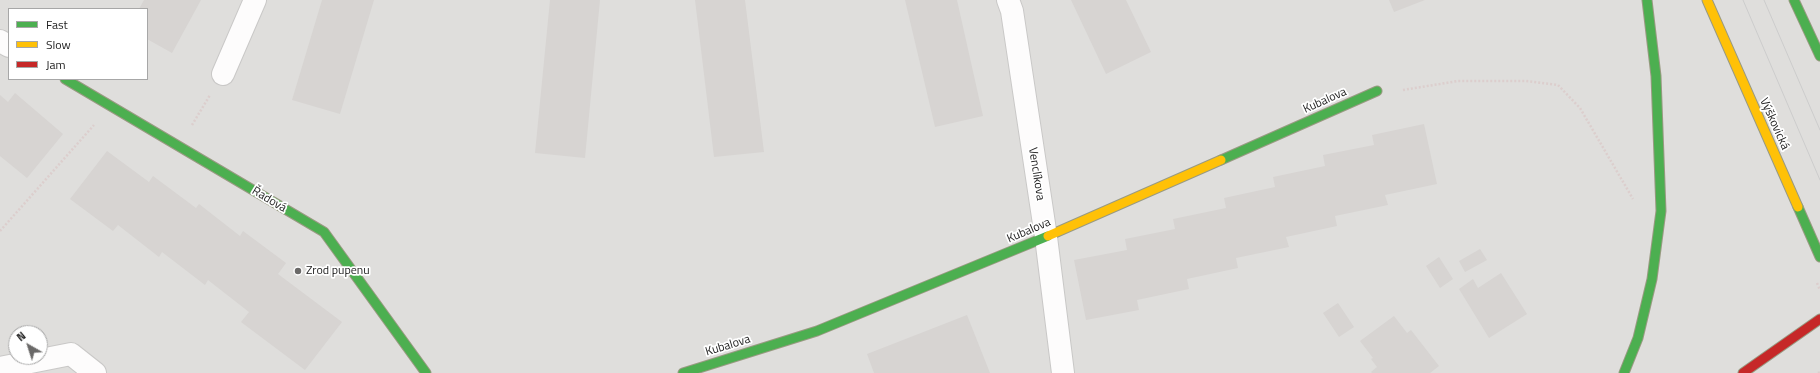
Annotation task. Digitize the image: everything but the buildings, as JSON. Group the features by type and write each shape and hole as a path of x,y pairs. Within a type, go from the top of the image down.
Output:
{"street":[{"path":"223,74 255,0"},
{"name":"Venclíkova","path":"1008,0 1012,11 1046,237 1063,373"},
{"path":"1624,373 1638,338 1652,279 1661,211 1656,76 1647,0"},
{"name":"Výškovická","path":"1706,0 1820,257"},
{"path":"1794,0 1820,56"},
{"name":"Řadová","path":"67,80 324,232 426,373"},
{"name":"Kubalova","path":"683,373 817,331 1046,237 1377,92"},
{"path":"1743,373 1820,319"},
{"path":"0,368 71,354 95,373"}],"path":[{"path":"179,146 223,74"},
{"path":"1377,92 1413,89 1458,81 1526,81 1558,85 1580,108 1635,202"},
{"path":"0,231 111,106"}],"shaded area":[{"path":"0,0 1820,0 1820,373 0,373"}],"tram line":[{"path":"1743,0 1820,180"},
{"path":"1764,0 1820,130"}],"traffic: fast":[{"path":"1624,373 1638,338 1652,279 1661,211 1656,76 1647,0"},
{"path":"1794,0 1820,56"},
{"path":"67,80 324,232 426,373"},
{"path":"1221,160 1377,91"},
{"path":"1798,207 1820,257"},
{"path":"683,373 817,331 1048,236"}],"traffic: slow":[{"path":"1707,0 1798,207"},
{"path":"1048,236 1221,160"}],"traffic: jam":[{"path":"1743,373 1820,319"}],"place":[{"name":"Zrod pupenu","path":"298,271"}]}
